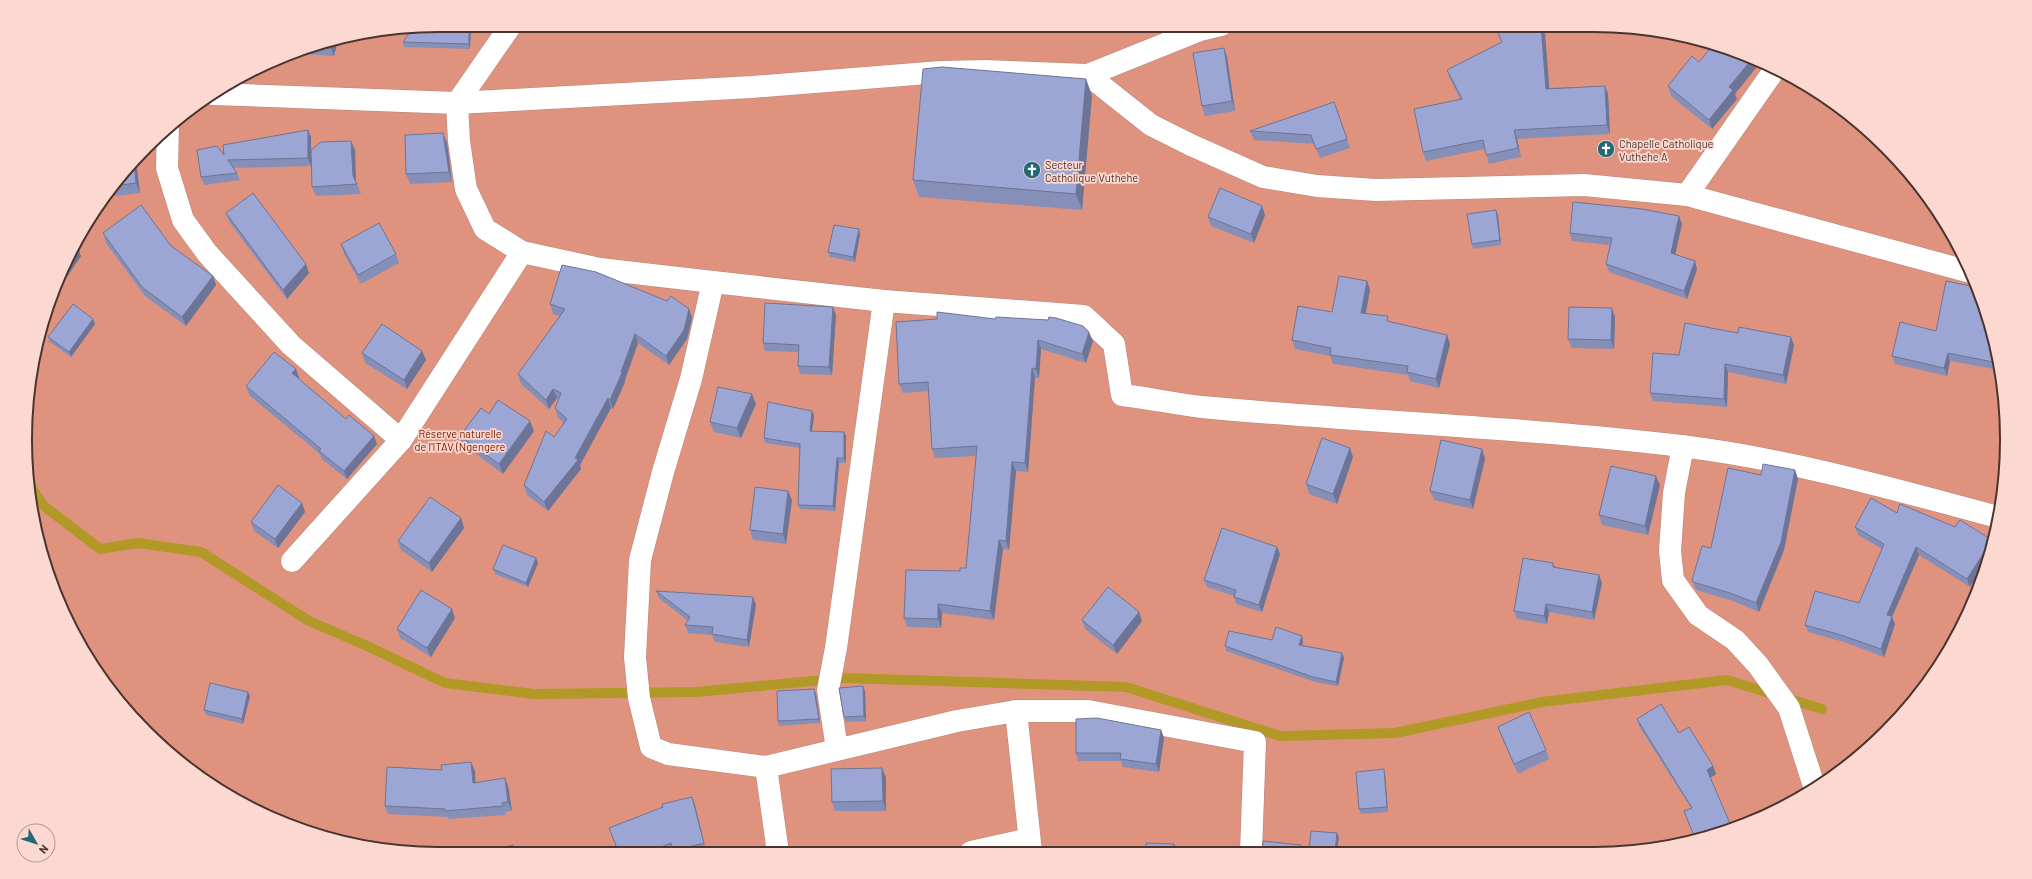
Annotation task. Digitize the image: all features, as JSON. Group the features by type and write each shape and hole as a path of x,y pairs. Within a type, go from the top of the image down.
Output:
{"street":[{"path":"506,32 457,103 459,141 466,189 485,229 522,252 600,269 713,282 884,301 1084,316 1114,344 1122,395 1199,406 1514,429 1683,446 1765,459 1849,478 1993,516"},
{"path":"224,94 457,103 752,87 940,72 986,71 1088,75 1195,32"},
{"path":"1687,195 1772,73"},
{"path":"1088,75 1150,124 1191,145 1263,176 1317,186 1376,190 1584,185 1687,195 1963,270"},
{"path":"168,136 167,168 183,220 207,253 291,346 401,440"},
{"path":"292,562 401,440 522,252"},
{"path":"713,282 691,379 663,472 640,560 635,657 639,698 651,747 668,754 766,767 957,721 1016,711 1088,711 1255,742 1252,847"},
{"path":"837,749 828,690 836,648 884,301"},
{"path":"1683,446 1674,493 1670,551 1673,580 1698,615 1735,640 1758,665 1789,711 1813,782"},
{"path":"1016,711 1030,846"},
{"path":"766,767 777,847"}],"green space":[{"name":"Réserve naturelle de l'ITAV (Ngengere","path":"1592,32 1646,35 1698,46 1723,54 1773,74 1796,87 1841,116 1861,133 1881,151 1916,191 1931,213 1958,259 1969,284 1986,334 1997,386 1999,413 2000,440 1997,493 1986,545 1978,570 1958,620 1931,666 1916,688 1881,728 1841,763 1796,792 1773,805 1748,816 1698,833 1646,844 1592,847 440,847 386,844 334,833 309,825 259,805 213,778 191,763 151,728 116,688 101,666 74,620 63,595 46,545 35,493 33,466 32,440 35,386 46,334 63,284 74,259 101,213 116,191 151,151 191,116 213,101 259,74 284,63 334,46 386,35 413,33"}],"building":[{"path":"469,32 469,44 403,42 409,33"},
{"path":"1498,32 1541,32 1546,89 1605,86 1607,125 1514,130 1518,148 1486,155 1483,140 1423,152 1414,109 1462,99 1447,70 1502,42"},
{"path":"1224,48 1232,101 1202,106 1193,53"},
{"path":"1709,50 1749,63 1729,87 1733,90 1709,120 1668,86 1692,56 1699,62"},
{"path":"942,67 1086,79 1076,194 913,180 923,69"},
{"path":"1334,102 1347,139 1316,149 1311,135 1250,131"},
{"path":"308,130 308,158 228,160 237,173 201,177 197,150 217,146 224,155 223,145"},
{"path":"443,133 449,172 406,174 405,135"},
{"path":"351,141 353,176 357,184 312,187 311,150 321,142"},
{"path":"135,169 136,183 121,185"},
{"path":"1220,188 1262,206 1251,234 1208,217"},
{"path":"253,193 306,264 283,290 226,213"},
{"path":"1573,202 1642,209 1679,216 1671,253 1695,261 1684,291 1606,264 1612,238 1570,233"},
{"path":"141,205 171,246 213,276 182,317 142,287 103,233"},
{"path":"1496,210 1500,240 1472,244 1467,214"},
{"path":"379,223 396,254 358,275 341,244"},
{"path":"834,225 859,229 853,257 828,252"},
{"path":"562,265 596,272 667,301 671,296 689,309 684,330 666,356 635,334 621,372 622,373 610,400 608,398 575,458 578,460 544,502 524,485 546,431 554,437 567,419 555,408 561,393 553,389 546,400 518,374 565,309 550,304"},
{"path":"1339,276 1367,281 1361,313 1388,316 1387,321 1447,335 1436,379 1407,372 1408,366 1330,355 1331,348 1292,340 1298,306 1332,312"},
{"path":"1946,281 1970,286 1986,334 1992,362 1948,353 1944,368 1892,356 1900,322 1936,331"},
{"path":"765,303 833,307 829,367 798,366 799,345 763,343"},
{"path":"73,304 93,319 69,352 48,337"},
{"path":"1569,307 1612,308 1611,340 1568,339"},
{"path":"937,312 995,319 996,317 1048,320 1049,317 1083,326 1089,332 1082,354 1038,340 1036,369 1032,368 1025,463 1012,462 1006,541 999,540 990,611 938,604 938,619 904,618 906,570 960,571 960,568 966,568 977,446 932,449 928,382 899,384 896,322 937,319"},
{"path":"1685,323 1738,333 1739,327 1791,337 1783,375 1725,364 1724,399 1650,393 1653,353 1679,355"},
{"path":"382,324 422,351 404,380 362,353"},
{"path":"274,352 296,369 292,373 346,419 349,415 374,436 344,471 319,451 321,449 246,386"},
{"path":"718,387 752,394 737,428 710,422"},
{"path":"498,400 530,421 499,464 460,436 481,408 489,414"},
{"path":"768,402 812,411 810,431 844,432 844,458 837,458 833,506 798,505 800,444 764,438"},
{"path":"1322,438 1350,448 1333,494 1306,484"},
{"path":"1441,440 1482,449 1470,500 1430,491"},
{"path":"1763,464 1795,470 1781,542 1756,603 1730,593 1693,582 1692,580 1702,546 1711,548 1728,468 1761,475"},
{"path":"1611,466 1656,476 1645,526 1599,515"},
{"path":"278,485 302,503 275,539 251,522"},
{"path":"755,487 788,491 783,534 750,530"},
{"path":"430,497 461,518 429,563 398,541"},
{"path":"1871,498 1897,513 1900,504 1955,527 1960,520 1988,537 1983,554 1967,579 1916,547 1887,615 1892,616 1881,649 1841,635 1805,625 1815,591 1859,603 1884,544 1855,527"},
{"path":"1222,528 1277,547 1259,605 1234,597 1236,590 1204,580"},
{"path":"503,545 536,558 526,583 493,569"},
{"path":"1523,558 1553,563 1553,567 1599,575 1592,612 1546,604 1544,616 1514,611"},
{"path":"1108,587 1139,612 1113,645 1082,620"},
{"path":"421,590 452,609 427,648 397,629"},
{"path":"656,591 753,597 747,640 712,634 713,627 685,625 690,617"},
{"path":"1276,627 1302,636 1299,645 1342,653 1336,682 1313,677 1225,646 1229,631 1272,640"},
{"path":"210,683 248,692 242,719 204,710"},
{"path":"863,686 864,716 844,717 839,688"},
{"path":"814,689 819,719 778,721 777,691"},
{"path":"1661,704 1679,733 1689,727 1713,766 1707,770 1730,823 1693,834 1684,811 1692,808 1637,719"},
{"path":"1529,712 1546,750 1514,764 1498,727"},
{"path":"1097,718 1161,730 1156,764 1120,759 1121,753 1076,753 1076,719"},
{"path":"471,762 473,783 505,778 508,802 502,803 503,806 445,811 445,809 385,806 387,767 442,770 441,765"},
{"path":"882,768 883,801 832,802 831,769"},
{"path":"1384,769 1387,807 1359,809 1356,772"},
{"path":"692,797 704,843 688,847 672,847 671,843 661,847 617,847 609,828 663,807 662,804"},
{"path":"1311,831 1337,833 1335,847 1309,847"},
{"path":"1263,841 1301,845 1301,847 1262,847"},
{"path":"1146,843 1174,844 1174,847 1146,847"}],"waterway":[{"path":"35,493 44,506 100,549 138,543 201,552 309,621 365,645 445,683 534,694 696,692 845,678 1126,687 1280,736 1395,733 1542,702 1727,680 1822,709"}],"place":[{"name":"Chapelle Catholique Vuthehe A","path":"1606,149"},
{"name":"Secteur Catholique Vuthehe","path":"1032,170"}]}
